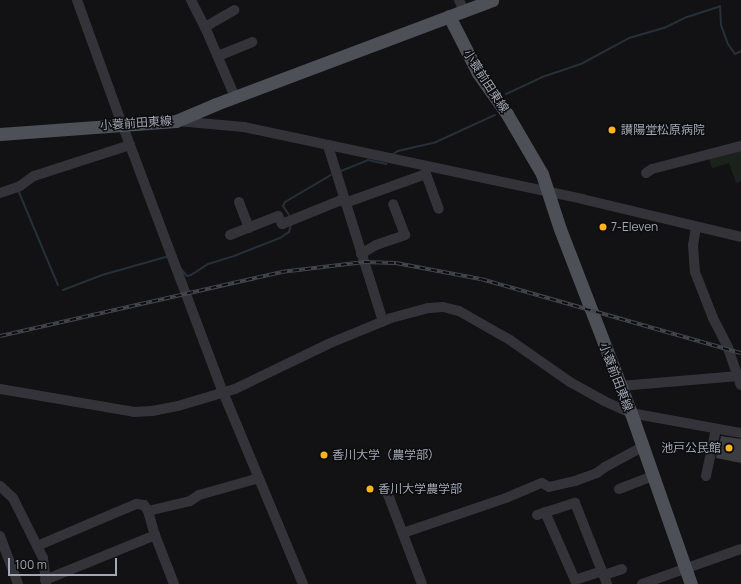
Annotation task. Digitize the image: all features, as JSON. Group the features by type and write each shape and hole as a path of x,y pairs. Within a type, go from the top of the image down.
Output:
{"main road":[{"path":"449,16 462,5 492,0"},
{"name":"小蓑前田東線","path":"0,134 176,121 235,97 449,16 478,73 524,143 549,192 560,229 631,413 691,584"}],"street":[{"path":"77,0 223,392 303,584"},
{"path":"191,0 205,27 235,97"},
{"path":"205,27 235,10"},
{"path":"218,56 252,42"},
{"path":"176,121 244,127 426,170 549,192 741,237"},
{"path":"0,193 20,186 34,176 130,145"},
{"path":"328,146 383,322"},
{"path":"646,173 652,169 741,146"},
{"path":"230,235 278,216 282,224 426,170"},
{"path":"426,170 439,209"},
{"path":"239,202 249,228"},
{"path":"361,254 376,245 405,235 393,204"},
{"path":"620,386 740,380 695,272 693,245 696,227"},
{"path":"0,389 134,412 152,411 178,406 235,389 334,341 391,318 429,308 443,307 459,311 510,340 570,382 604,401 631,413 741,433"},
{"path":"706,476 716,429"},
{"path":"403,533 506,498 542,483 549,486 566,482 575,482 597,473 642,447"},
{"path":"619,489 653,476"},
{"path":"148,511 190,501 199,495 259,478"},
{"path":"0,486 13,498 43,558 45,582 154,535"},
{"path":"387,492 422,584"},
{"path":"604,577 575,503 541,514 575,580 604,577 622,569"},
{"path":"37,546 136,504 144,505 148,511 154,535 174,584"},
{"path":"0,536 16,583"},
{"path":"642,584 741,549"}],"shaded area":[{"path":"741,147 741,181 736,183 729,163 712,168 708,156"}],"building":[{"name":"池戸公民館","path":"721,436 741,439 741,463 716,458"}],"waterway":[{"path":"506,94 542,77 581,64 629,38 664,28 687,17 720,6 721,25 728,44 735,54 741,51"},
{"path":"393,154 398,151 436,142 495,115"},
{"path":"341,171 368,160 387,164"},
{"path":"289,215 283,206 285,202 331,175"},
{"path":"18,190 58,285"},
{"path":"181,269 187,276 191,275 208,264 234,256 280,238 289,232 291,224"},
{"path":"63,290 102,275 169,256"}],"railway":[{"path":"0,336 281,272 364,262 396,263 481,279 741,353"}],"place":[{"name":"讃陽堂松原病院","path":"612,130"},
{"name":"7-Eleven","path":"603,227"},
{"name":"池戸公民館","path":"729,448"},
{"name":"香川大学（農学部）","path":"324,455"},
{"name":"香川大学農学部","path":"370,489"}]}
